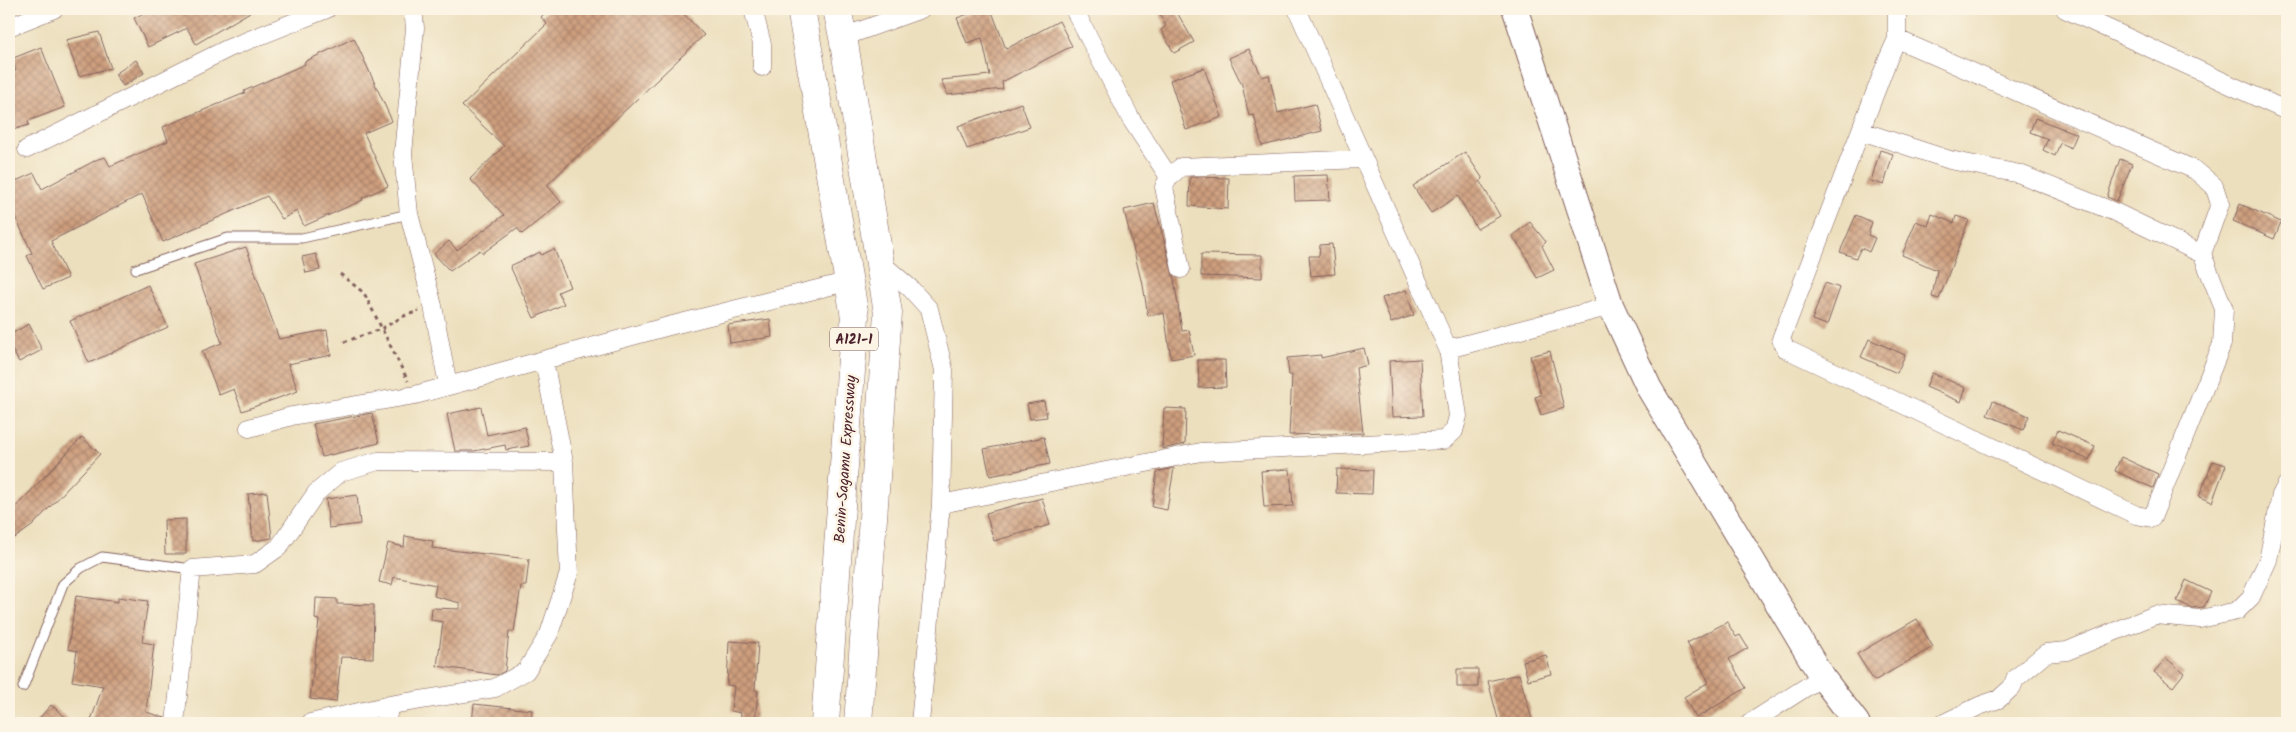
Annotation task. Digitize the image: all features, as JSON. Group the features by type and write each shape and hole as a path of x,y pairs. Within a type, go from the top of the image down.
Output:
{"highway":[{"name":"Benin-Sagamu Expressway","path":"801,9 855,318 825,723"},
{"name":"A121-1","path":"836,9 843,37 888,313 858,723"}],"street":[{"path":"9,27 54,9"},
{"path":"27,149 229,48 327,9"},
{"path":"413,9 415,28 403,154 409,214 433,306 448,385"},
{"path":"753,9 762,44 762,67"},
{"path":"843,37 921,9"},
{"path":"1074,9 1131,119 1169,177"},
{"path":"941,504 1201,452 1444,440 1454,431 1458,416 1448,349 1297,9"},
{"path":"1515,9 1611,306 1649,388 1822,677 1857,723"},
{"path":"1897,9 1897,39 1782,330 1781,339 1786,349 2136,514 2152,518 2222,344 2224,309 2202,254 2220,204 2214,186 2194,170 1897,39"},
{"path":"2065,9 2287,111"},
{"path":"1861,131 1950,160 2020,174 2117,214 2202,254"},
{"path":"1181,269 1164,187 1169,177 1182,167 1362,159"},
{"path":"881,263 929,309 944,370 941,504 920,723"},
{"path":"249,428 292,416 414,395 669,326 850,281"},
{"path":"1448,349 1611,306"},
{"path":"310,723 390,704 495,688 526,671 549,634 569,573 564,462 544,361"},
{"path":"175,723 192,569 256,564 279,547 316,493 341,472 378,461 564,462"},
{"path":"1944,723 1979,706 1999,699 2012,687 2015,678 2046,653 2067,651 2155,615 2200,619 2236,611 2251,597 2268,560 2281,495 2287,484"},
{"path":"1750,723 1822,677"},
{"path":"386,723 390,704"}],"lane":[{"path":"136,269 228,238 302,238 409,214"},
{"path":"23,687 64,584 81,568 102,557 192,569"}],"path":[{"path":"340,274 364,293 414,395"},
{"path":"344,342 380,329 404,316 433,306"}],"building":[{"path":"153,9 255,9 196,44 187,28 148,47 134,18"},
{"path":"549,9 679,9 704,35 547,185 561,202 522,234 517,228 483,253 480,250 450,271 434,254 449,241 457,250 504,215 470,179 504,146 462,106 547,24 541,17"},
{"path":"982,9 991,9 1006,49 1059,21 1072,46 1002,82 1003,89 947,95 941,80 990,75 982,38 967,43 957,18"},
{"path":"1157,9 1175,9 1194,42 1174,53 1161,30 1166,26"},
{"path":"99,32 111,68 79,76 66,40"},
{"path":"354,38 392,121 364,133 388,186 362,198 363,200 304,226 297,211 282,219 267,196 163,242 142,194 51,241 68,278 43,289 27,256 32,253 9,203 9,184 34,173 42,189 98,159 105,157 110,166 168,141 163,127 245,93 244,91 305,64 304,62"},
{"path":"41,47 65,107 28,121 29,125 9,131 9,73 16,71 11,59"},
{"path":"1249,49 1262,77 1269,75 1278,113 1315,104 1322,131 1262,146 1254,115 1249,116 1242,85 1229,58"},
{"path":"136,60 144,73 123,86 115,74"},
{"path":"1204,68 1222,117 1186,130 1170,80"},
{"path":"1021,103 1030,127 967,149 958,126"},
{"path":"2035,118 2077,134 2071,148 2060,143 2055,156 2043,150 2048,139 2030,132"},
{"path":"1880,150 1893,154 1884,185 1871,181"},
{"path":"1465,152 1483,179 1480,181 1500,216 1477,229 1458,196 1431,213 1413,186"},
{"path":"2120,159 2132,164 2117,201 2107,197"},
{"path":"1328,175 1330,200 1295,201 1294,176"},
{"path":"1190,177 1229,178 1228,209 1189,206"},
{"path":"1154,203 1174,279 1182,331 1189,330 1194,355 1171,359 1164,313 1148,316 1142,279 1124,210"},
{"path":"2240,204 2281,222 2274,239 2233,221"},
{"path":"1932,214 1954,223 1956,216 1969,220 1939,299 1932,297 1937,270 1902,255 1916,221 1928,226"},
{"path":"1856,215 1872,222 1868,235 1875,238 1869,252 1861,248 1856,258 1840,252"},
{"path":"1530,222 1546,242 1542,246 1554,270 1537,278 1523,251 1512,236"},
{"path":"1332,244 1335,274 1311,276 1309,256 1319,256 1320,245"},
{"path":"246,247 279,339 327,330 331,355 288,364 298,391 242,411 234,389 219,395 202,351 222,343 194,264"},
{"path":"554,249 570,287 558,292 564,304 534,318 510,266 540,252 541,255"},
{"path":"316,254 320,270 306,273 302,257"},
{"path":"1201,254 1262,255 1262,278 1201,276"},
{"path":"1825,283 1840,288 1827,325 1812,320"},
{"path":"148,285 168,327 89,363 70,321"},
{"path":"1406,290 1414,315 1391,323 1382,298"},
{"path":"770,319 772,337 730,343 728,325"},
{"path":"29,324 42,350 19,362 9,344 9,335"},
{"path":"1869,339 1905,355 1897,373 1861,357"},
{"path":"1364,348 1368,365 1356,368 1363,433 1289,435 1292,375 1289,375 1287,358 1321,355 1321,358"},
{"path":"1550,351 1564,408 1541,415 1535,397 1541,395 1530,356"},
{"path":"1420,359 1423,416 1392,417 1389,361"},
{"path":"1198,360 1225,360 1226,387 1199,388"},
{"path":"1932,373 1966,388 1961,402 1926,387"},
{"path":"1044,401 1047,417 1030,419 1027,404"},
{"path":"1993,401 2029,416 2023,430 1987,415"},
{"path":"481,407 487,435 525,427 529,446 506,450 505,445 474,451 455,451 447,414"},
{"path":"1164,408 1186,409 1185,444 1162,449"},
{"path":"372,413 379,443 322,457 313,424"},
{"path":"2058,430 2095,446 2089,460 2052,443"},
{"path":"82,437 100,454 32,526 9,542 9,514"},
{"path":"1044,437 1050,464 990,476 984,449"},
{"path":"2121,457 2158,474 2153,488 2115,471"},
{"path":"2213,461 2226,465 2212,502 2199,497"},
{"path":"1174,468 1167,510 1152,507 1157,472"},
{"path":"1290,469 1293,506 1264,507 1261,471"},
{"path":"1337,469 1373,470 1372,494 1336,493"},
{"path":"267,492 272,538 253,541 248,494"},
{"path":"357,495 360,524 329,528 326,499"},
{"path":"1042,498 1050,525 994,541 986,513"},
{"path":"186,519 186,554 165,554 164,520"},
{"path":"405,536 433,541 432,548 529,559 526,586 521,586 514,632 509,631 505,671 497,675 437,666 443,622 431,620 432,608 460,609 460,603 434,596 436,585 394,577 392,585 379,582 388,543 404,547"},
{"path":"2186,580 2211,592 2204,607 2192,608 2177,601"},
{"path":"76,596 118,602 118,597 148,601 142,642 154,644 146,712 165,718 165,723 90,723 103,686 72,681 77,651 68,649"},
{"path":"316,598 337,599 337,604 374,605 373,658 341,657 336,702 310,699 319,620 315,619"},
{"path":"1917,619 1933,647 1874,681 1857,654"},
{"path":"1727,622 1736,637 1740,635 1748,648 1729,659 1746,688 1696,718 1684,697 1709,682 1687,643"},
{"path":"729,641 758,643 755,690 758,691 755,723 740,723 741,713 731,711 734,686 727,685"},
{"path":"1546,655 1551,674 1528,680 1523,661"},
{"path":"2166,658 2184,673 2173,687 2154,672"},
{"path":"1457,669 1478,669 1478,687 1457,687"},
{"path":"1519,674 1533,723 1499,723 1488,681"},
{"path":"474,704 532,710 531,723 472,723"},
{"path":"51,705 73,723 35,723"}]}
